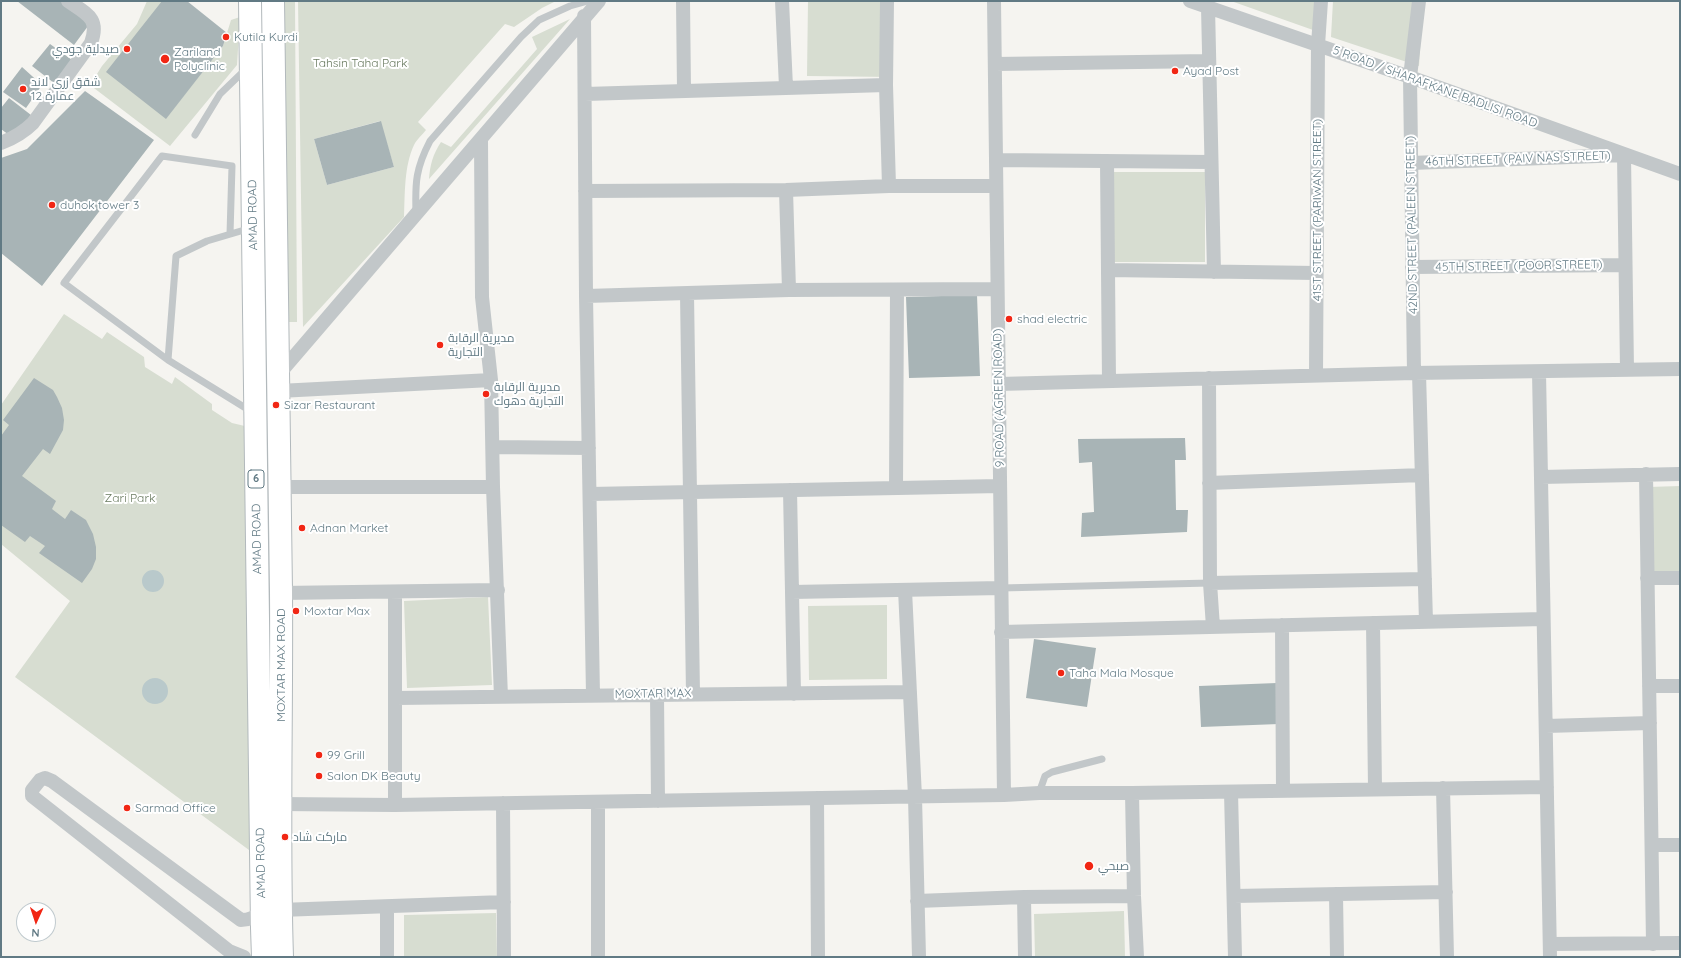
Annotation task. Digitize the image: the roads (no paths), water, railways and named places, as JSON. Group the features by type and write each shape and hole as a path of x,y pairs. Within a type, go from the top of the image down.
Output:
{"main road":[{"name":"AMAD ROAD","path":"250,1 256,414 271,910 263,957"},
{"name":"6","path":"273,1 279,382"},
{"name":"MOXTAR MAX ROAD","path":"279,382 281,593 280,804 271,910 282,957"}],"street":[{"path":"1,143 15,138 33,123 91,43 95,33 94,23 90,16 68,1"},
{"path":"279,382 416,213 481,140 598,1"},
{"path":"683,1 684,90"},
{"path":"782,1 786,88"},
{"path":"887,1 886,85 889,186"},
{"name":"9 ROAD (AGREEN ROAD)","path":"994,1 1004,795"},
{"name":"5 ROAD / SHARAFKANE BADLISI ROAD","path":"1190,1 1410,77 1680,174"},
{"name":"41ST STREET (PARIWAN STREET)","path":"1316,375 1318,45 1321,1"},
{"name":"42ND STREET (PALEEN STREET)","path":"1418,1 1410,77 1412,268 1422,475 1426,622"},
{"path":"1208,7 1214,272"},
{"path":"584,16 586,296 593,695"},
{"path":"995,64 1209,61"},
{"path":"585,94 886,85"},
{"path":"481,140 482,297 491,380 493,487 502,697"},
{"path":"1624,155 1626,370"},
{"name":"46TH STREET (PAIV NAS STREET)","path":"1411,163 1624,155"},
{"path":"996,160 1211,162"},
{"path":"1107,161 1109,381"},
{"path":"585,191 786,190 889,186 996,186"},
{"path":"786,190 789,290"},
{"name":"45TH STREET (POOR STREET)","path":"1412,268 1625,266"},
{"path":"1108,270 1316,273"},
{"path":"586,296 789,290 997,290"},
{"path":"896,487 898,290"},
{"path":"687,294 693,694"},
{"path":"999,384 1316,375 1680,369"},
{"path":"1539,372 1550,951 1680,943"},
{"path":"1209,378 1210,583 1212,626"},
{"path":"279,382 491,380"},
{"path":"493,447 589,448"},
{"path":"1646,474 1653,944"},
{"path":"1541,477 1680,474"},
{"path":"1209,483 1422,475"},
{"path":"590,494 1000,486"},
{"path":"280,487 493,487"},
{"path":"790,490 794,694"},
{"path":"1648,578 1680,578"},
{"path":"1210,583 1424,579"},
{"path":"792,592 1001,588"},
{"path":"281,593 498,590"},
{"path":"905,590 915,797 919,957"},
{"path":"395,592 395,805"},
{"path":"1001,632 1212,626 1543,620"},
{"path":"1373,623 1375,789"},
{"path":"1282,625 1283,791"},
{"path":"1649,686 1680,686"},
{"name":"MOXTAR MAX","path":"396,698 910,692"},
{"path":"658,695 658,801"},
{"path":"1546,726 1650,722"},
{"path":"244,957 229,954 32,796 32,790 40,780 45,778 52,781 241,920 249,920 271,910 504,902"},
{"path":"280,804 395,805 915,797 1039,793 1230,792 1547,787"},
{"path":"1443,788 1447,957"},
{"path":"1230,792 1235,957"},
{"path":"1132,793 1137,957"},
{"path":"817,798 818,957"},
{"path":"598,802 598,957"},
{"path":"503,803 504,957"},
{"path":"1652,844 1680,845"},
{"path":"1234,896 1446,892"},
{"path":"1336,894 1337,957"},
{"path":"917,901 1024,897 1134,896"},
{"path":"1024,897 1025,957"},
{"path":"387,907 387,957"}],"lane":[{"path":"416,213 415,188 420,160 430,141 525,33 540,20 570,6 588,1"},
{"path":"195,135 220,94 251,63"},
{"path":"230,234 232,166 162,156 64,283 168,360 256,414"},
{"path":"168,360 176,256 206,241 253,227"},
{"path":"1001,588 1210,583"},
{"path":"1039,793 1045,776 1052,772 1102,759"}],"place":[{"name":"Kutila Kurdi","path":"226,37"},
{"name":"صيدلية جودي","path":"127,49"},
{"name":"Zariland Polyclinic","path":"165,59"},
{"name":"Ayad Post","path":"1175,71"},
{"name":"شقق زري لاند عمارة 12","path":"23,89"},
{"name":"duhok tower 3","path":"52,205"},
{"name":"shad electric","path":"1009,319"},
{"name":"مديرية الرقابة التجارية","path":"440,345"},
{"name":"مديرية الرقابة التجارية دهوك","path":"486,394"},
{"name":"Sizar Restaurant","path":"276,405"},
{"name":"Adnan Market","path":"302,528"},
{"name":"Moxtar Max","path":"296,611"},
{"name":"Taha Mala Mosque","path":"1061,673"},
{"name":"99 Grill","path":"319,755"},
{"name":"Salon DK Beauty","path":"319,776"},
{"name":"Sarmad Office","path":"127,808"},
{"name":"ماركت شاد","path":"285,837"},
{"name":"صبحي","path":"1089,866"}],"park label":[{"name":"Tahsin Taha Park","path":"360,63"},
{"name":"Zari Park","path":"130,498"}]}
